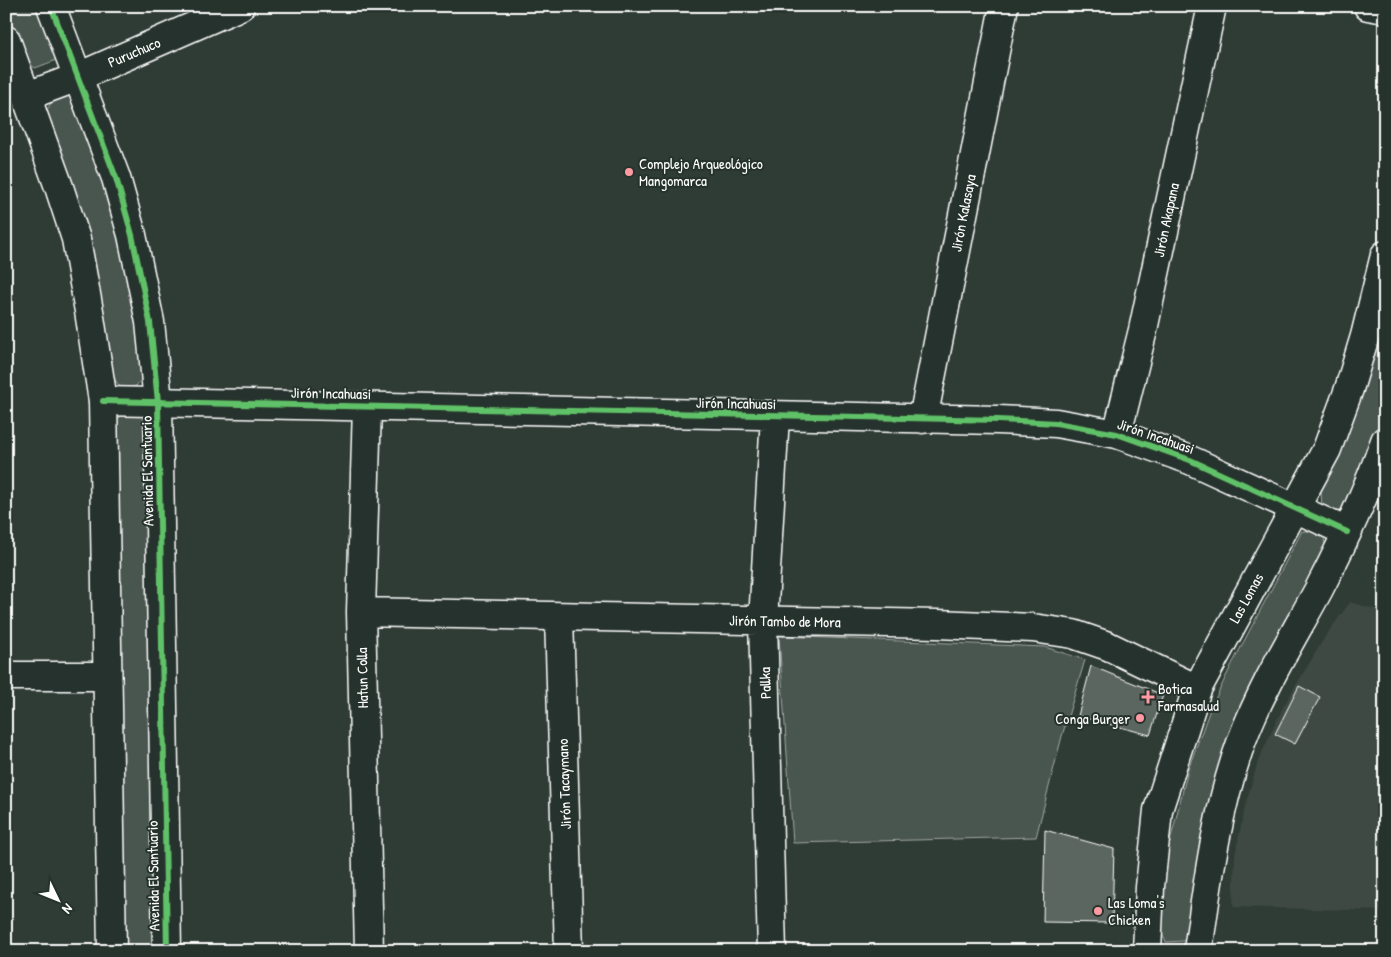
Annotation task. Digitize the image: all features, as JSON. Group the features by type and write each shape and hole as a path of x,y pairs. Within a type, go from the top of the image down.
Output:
{"street":[{"name":"Avenida El Santuario","path":"51,6 116,178 132,235 150,322 158,402 167,951"},
{"name":"Puruchuco","path":"27,96 78,77 240,6"},
{"name":"Jirón Kalasaya","path":"923,420 1004,6"},
{"name":"Jirón Akapana","path":"1117,434 1143,330 1212,6"},
{"path":"1368,6 1385,9"},
{"path":"6,40 76,239 103,401 112,951"},
{"name":"Las Lomas","path":"1147,951 1150,888 1158,810 1197,688 1296,509 1327,448 1349,390 1365,336 1385,255"},
{"name":"Jirón Incahuasi","path":"103,401 1056,423 1117,434 1190,460 1347,532"},
{"name":"Hatun Colla","path":"367,406 361,612 369,951"},
{"name":"Pallka","path":"772,951 763,621 775,416"},
{"path":"1198,951 1216,833 1227,785 1242,740 1260,697 1347,532 1376,466 1385,440"},
{"name":"Jirón Tambo de Mora","path":"361,612 1033,628 1073,634 1108,646 1197,688"},
{"name":"Jirón Tacaymano","path":"559,616 569,951"},
{"path":"6,676 107,676"}],"shaded area":[{"path":"6,6 41,6 59,54 54,61 35,68 20,56 6,17"},
{"path":"67,94 78,100 133,281 144,376 136,386 121,388 112,376 45,113 51,103"},
{"path":"1385,303 1385,413 1349,506 1340,511 1322,506 1321,491 1339,443"},
{"path":"140,413 148,426 155,945 150,951 126,951 123,945 114,423 122,415"},
{"path":"1302,531 1310,531 1324,538 1326,549 1253,692 1190,934 1183,941 1166,942 1161,932 1166,858 1188,770 1209,712"},
{"path":"1350,602 1385,612 1385,911 1233,907 1235,855 1245,806 1258,761 1284,705 1326,635"},
{"path":"779,636 1045,647 1085,660 1062,736 1036,837 793,843"}],"building":[{"path":"1091,666 1163,695 1150,735 1078,716"},
{"path":"1299,686 1320,697 1295,744 1275,734"},
{"path":"1045,830 1114,849 1112,923 1043,922"}],"cycle path":[{"path":"51,6 116,178 132,235 150,322 158,402 167,951"},
{"path":"103,401 998,420 1056,423 1117,434 1190,460 1347,532"}],"place":[{"name":"Complejo Arqueológico Mangomarca","path":"629,172"},
{"name":"Botica Farmasalud","path":"1148,697"},
{"name":"Conga Burger","path":"1140,718"},
{"name":"Las Loma's Chicken","path":"1098,911"}]}
